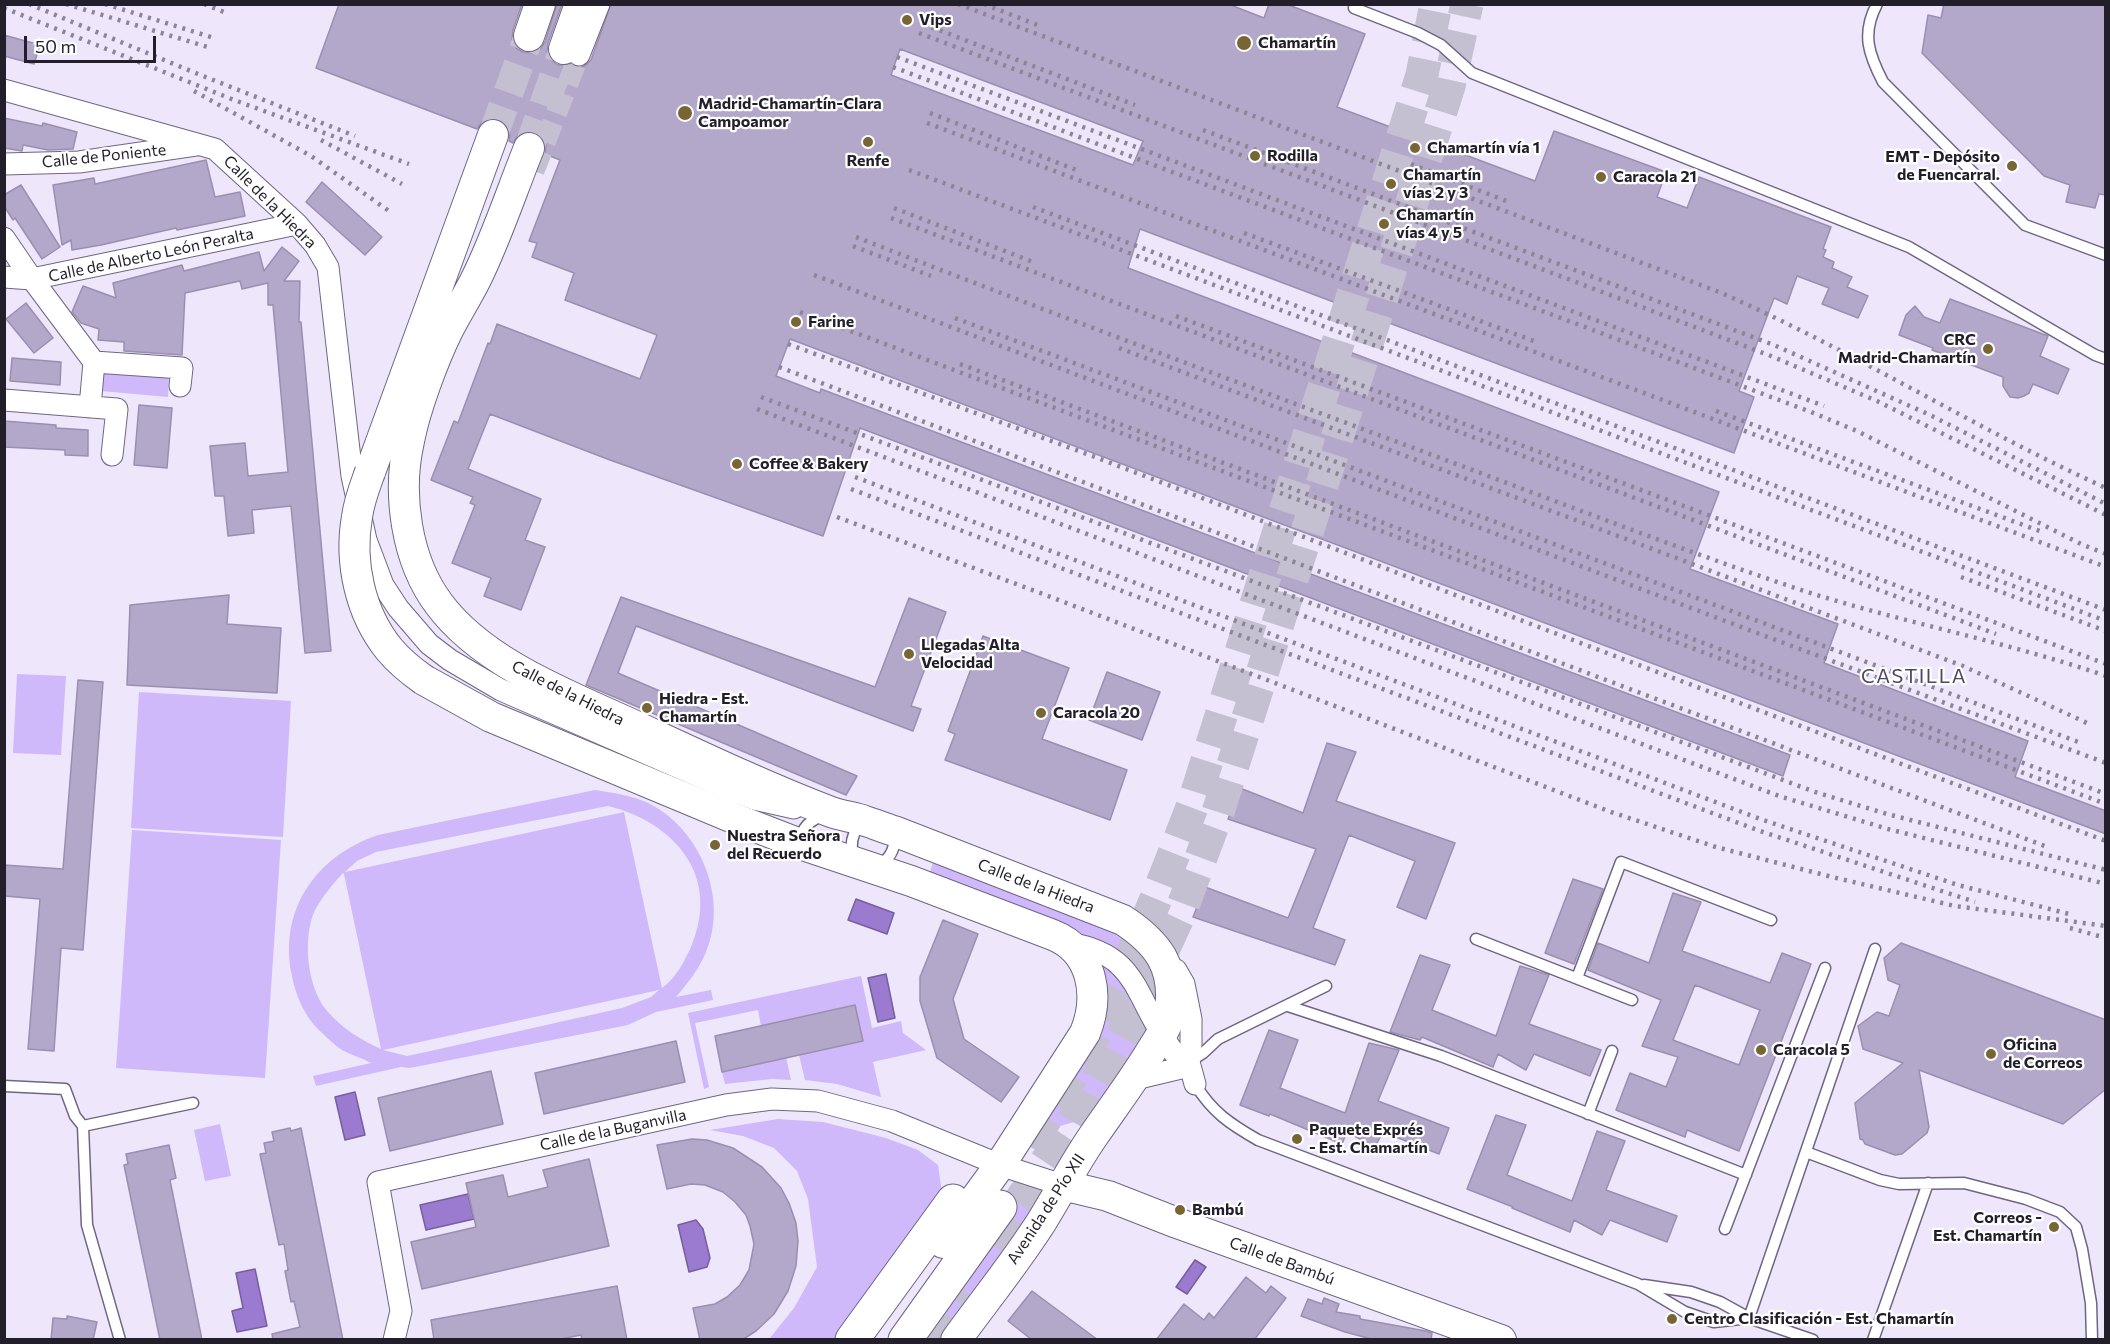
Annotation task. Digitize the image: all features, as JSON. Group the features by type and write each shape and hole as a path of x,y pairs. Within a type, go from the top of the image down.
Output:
{"main road":[{"path":"528,36 540,4"},
{"path":"572,52 580,4"},
{"name":"Calle de la Hiedra","path":"493,135 468,206 408,442 404,501 411,546 439,604 460,626 492,652 543,683 712,761 833,813 865,820 894,831 1123,920 1140,931 1155,945 1164,960 1168,972 1171,1001 1169,1020 1135,1079"},
{"name":"Calle de la Hiedra","path":"528,148 477,277 436,327 369,472 357,516 354,560 357,580 373,623 388,648 403,664 424,680 490,717 800,844 915,883 1069,943"},
{"name":"Calle de la Hiedra","path":"468,206 467,236 477,277"},
{"path":"872,1340 1000,1165 1085,1033 1091,1018 1094,993 1090,977 1078,952 1069,943"},
{"name":"Avenida de Pío XII","path":"956,1340 1042,1221 1094,1136 1135,1079"},
{"name":"Calle de Bambú","path":"1062,1185 1108,1196 1487,1337"},
{"path":"852,1340 952,1201"},
{"path":"904,1340 1000,1207"}],"street":[{"path":"572,52 599,4"},
{"name":"Calle de la Hiedra","path":"4,90 215,149 297,224 315,244 328,267 352,476 364,529 383,585 408,621 429,644 450,660 501,690 735,792 770,803 833,813"},
{"name":"Calle de Poniente","path":"4,164 79,162 202,144"},
{"name":"Calle de Alberto León Peralta","path":"4,277 32,279 297,224"},
{"path":"4,238 94,362 90,407"},
{"path":"94,362 182,368 180,387"},
{"path":"4,400 117,409 112,455"},
{"name":"Calle de la Hiedra","path":"1069,943 1102,953 1120,963 1140,993 1147,1011 1162,1035 1177,1056 1189,1062"},
{"name":"Calle de la Hiedra","path":"1164,960 1178,972 1184,984 1191,1019 1189,1062 1195,1084"},
{"path":"1135,1079 1181,1068 1189,1062"},
{"name":"Calle de la Buganvilla","path":"394,1340 401,1311 378,1182 726,1105 772,1099 818,1101 850,1108 892,1121 1000,1165"},
{"path":"1000,1165 1062,1185"}],"lane":[{"path":"1877,4 1868,33 1870,57 1883,82 2025,225 2106,255"},
{"path":"1354,8 1419,33 1441,45 1472,73 1909,247 2095,355 2106,359"},
{"path":"724,814 747,811 770,803"},
{"path":"800,844 806,825 817,817 833,813"},
{"path":"865,820 859,825 852,841 852,856 864,866 887,860 893,850 894,831"},
{"path":"1577,978 1621,862 1771,920"},
{"path":"1476,939 1632,1000"},
{"path":"1749,1318 1875,949"},
{"path":"1725,1229 1825,968"},
{"path":"1189,1062 1218,1039 1326,986"},
{"path":"1288,1006 1441,1056 1746,1175"},
{"path":"1588,1114 1612,1051"},
{"path":"1195,1084 1214,1110 1232,1125 1258,1140 1638,1284 1685,1311 1714,1322 1749,1318"},
{"path":"4,1086 65,1089 75,1116 83,1126 87,1225 120,1340"},
{"path":"83,1126 194,1103"},
{"path":"1806,1152 1880,1180 1899,1184 1964,1183 2026,1199 2060,1212 2076,1227 2082,1249 2091,1303 2092,1340"},
{"path":"1873,1340 1928,1183"},
{"path":"1638,1284 1691,1292 1720,1302 1749,1318 1813,1340"}],"shaded area":[{"path":"102,372 169,374 168,397 101,391"},
{"path":"17,674 66,676 61,755 13,753"},
{"path":"139,692 291,701 283,837 131,828"},
{"path":"595,790 629,796 648,803 666,814 682,829 695,847 705,867 711,888 714,909 712,931 706,952 689,981 676,997 711,990 713,1000 656,1012 628,1025 410,1068 401,1067 316,1086 313,1076 371,1063 339,1048 314,1025 306,1014 297,996 292,976 289,952 291,929 306,889 320,871 356,844 378,835","holes":["608,806 632,814 654,825 672,840 686,857 696,876 700,898 699,922 691,947 682,964 662,988 624,812 345,872 357,861 376,852","343,873 381,1049 366,1042 340,1024 328,1012 315,990 309,963 309,935 315,910","659,990 651,997 622,1008 426,1052 407,1056 383,1050"]},
{"path":"132,830 281,840 265,1078 116,1068"},
{"path":"935,856 1131,935 1159,980 1156,1010 1143,975 1116,949 928,878"},
{"path":"856,899 894,913 887,934 848,920"},
{"path":"1097,960 1117,971 1149,1031 1092,1117 1039,1132 1107,1018 1107,999"},
{"path":"886,974 895,1018 878,1022 868,978"},
{"path":"861,976 872,1028 901,1021 903,1033 926,1050 873,1062 881,1097 837,1084 805,1080 799,1055 863,1041 855,1005 761,1026 758,1010 695,1023 709,1087 704,1089 688,1013"},
{"path":"786,1057 791,1080 772,1079 725,1084 722,1072"},
{"path":"355,1092 365,1135 345,1140 335,1097"},
{"path":"778,1119 823,1122 886,1138 918,1150 938,1165 942,1193 835,1339 769,1339 794,1308 817,1267 808,1199 797,1171 774,1148 743,1136 710,1130"},
{"path":"220,1124 231,1176 205,1181 194,1130"},
{"path":"1007,1192 1026,1195 1036,1208 942,1339 913,1340 997,1199"},
{"path":"468,1194 474,1219 426,1230 420,1205"},
{"path":"696,1220 703,1229 710,1258 707,1267 689,1272 678,1225"},
{"path":"1195,1260 1206,1267 1187,1294 1176,1287"},
{"path":"255,1269 267,1326 237,1332 232,1311 243,1308 236,1273"}],"building":[{"path":"339,4 522,4 512,40 516,48 532,53 540,49 545,42 557,4 562,4 548,43 547,53 558,65 571,64 580,68 591,60 611,4 1228,4 1264,18 1269,4 1286,4 1365,34 1337,107 1535,181 1554,131 1666,172 1657,197 1687,208 1699,177 1831,227 1823,249 1826,250 1823,257 1834,262 1832,268 1852,277 1847,287 1868,296 1858,318 1822,304 1829,288 1797,276 1787,304 1774,298 1739,391 1754,397 1734,453 1140,229 1128,268 1719,492 1690,569 1838,624 1824,663 2028,741 2015,777 2106,811 2106,834 790,339 776,376 820,393 821,389 1790,755 1783,776 860,428 823,536 610,460 490,414 468,469 541,499 525,540 545,547 521,610 484,596 491,578 452,563 475,505 470,503 473,497 431,480 454,421 458,423 497,324 640,379 657,335 565,300 574,273 532,257 537,243 529,241 560,160 545,154 546,145 542,137 535,132 526,131 518,135 513,143 509,141 510,133 507,124 499,119 489,118 477,129 316,68","holes":["900,49 1143,141 1133,165 891,75"]},
{"path":"1944,4 2106,4 2106,195 2099,194 2095,208 2066,202 2070,185 2044,176 1922,53 1928,15 1941,18"},
{"path":"4,35 40,45 34,64 4,56"},
{"path":"4,118 42,126 43,123 77,132 73,149 48,150 23,145 22,151 4,148"},
{"path":"206,160 215,197 240,192 245,216 72,250 71,240 62,245 53,185 94,178 95,184"},
{"path":"322,182 382,237 365,255 306,202"},
{"path":"21,185 60,247 42,259 15,218 13,220 4,206 4,195"},
{"path":"282,247 299,261 284,281 300,281 299,322 301,322 331,651 305,653 291,506 252,510 254,533 228,536 224,496 215,496 210,446 245,443 248,476 288,472 273,305 268,305 268,283 242,289 240,281 185,293 182,355 124,351 124,342 98,340 99,329 81,323 72,312 83,286 116,298 113,283 182,265 184,271 259,252 264,271"},
{"name":"CRC Madrid-Chamartín","path":"1950,299 2048,336 2040,356 2069,369 2058,394 2033,384 2029,393 2024,396 2010,397 2003,386 2003,377 1899,335 1906,315 1915,306 1924,317 1940,323"},
{"path":"26,303 53,338 34,353 6,319"},
{"path":"12,358 61,362 60,385 10,381"},
{"path":"139,405 172,408 167,468 134,465"},
{"path":"4,421 88,430 88,456 65,455 65,450 4,447"},
{"path":"229,595 227,624 281,628 277,693 127,685 130,605"},
{"path":"621,597 875,687 909,598 946,612 911,706 921,709 913,731 636,626 618,673 857,776 846,795 586,685"},
{"path":"983,636 1069,668 1042,739 1127,770 1110,820 945,760 955,734 948,731"},
{"path":"1107,672 1160,692 1142,740 1089,720"},
{"path":"78,680 103,682 83,950 61,948 54,1051 28,1049 40,899 4,896 4,865 63,869"},
{"path":"1327,743 1356,752 1336,801 1455,843 1426,919 1397,907 1415,861 1349,835 1313,928 1345,940 1335,965 1193,917 1205,887 1288,918 1316,849 1228,819 1240,788 1303,813"},
{"path":"1573,879 1603,889 1574,964 1545,953"},
{"path":"1673,893 1701,902 1682,951 1770,983 1782,953 1811,964 1739,1151 1687,1130 1685,1137 1616,1110 1630,1073 1666,1087 1678,1057 1642,1046 1661,1000 1588,970 1598,943 1649,963","holes":["1695,985 1760,1010 1739,1065 1673,1040"]},
{"path":"943,920 978,934 953,999 964,1039 1019,1077 1001,1102 937,1058 920,1001 920,977"},
{"name":"Oficina de Correos","path":"1901,943 2106,1020 2106,1089 2063,1124 1919,1070 1929,1127 1927,1133 1902,1154 1895,1155 1865,1144 1860,1139 1855,1103 1903,1063 1863,1049 1858,1026 1877,1012 1889,1016 1900,985 1888,980 1884,958"},
{"path":"1420,955 1450,965 1432,1010 1496,1036 1520,966 1549,975 1529,1024 1601,1050 1590,1076 1534,1054 1526,1070 1498,1054 1493,1067 1422,1037 1420,1040 1390,1032"},
{"path":"855,1005 863,1041 722,1072 715,1036"},
{"path":"1269,1030 1298,1040 1280,1088 1345,1113 1369,1043 1399,1050 1378,1101 1449,1128 1439,1154 1383,1132 1375,1147 1347,1132 1342,1144 1270,1114 1269,1116 1240,1105"},
{"path":"676,1041 685,1082 544,1114 535,1073"},
{"path":"491,1071 503,1124 390,1151 378,1098"},
{"path":"1496,1115 1526,1125 1507,1175 1572,1201 1597,1131 1625,1141 1606,1190 1677,1216 1667,1242 1610,1220 1602,1235 1574,1220 1570,1232 1467,1189"},
{"path":"290,1128 291,1131 301,1128 343,1340 273,1340 272,1334 300,1327 294,1301 291,1302 285,1271 288,1270 284,1244 279,1245 260,1154 266,1153 264,1143 274,1141 272,1132"},
{"path":"692,1139 707,1140 733,1148 762,1167 781,1188 796,1223 798,1241 796,1266 788,1291 774,1314 756,1331 742,1340 700,1340 693,1308 715,1304 740,1285 749,1270 754,1244 746,1215 723,1192 705,1185 691,1184 667,1189 657,1145"},
{"path":"169,1145 176,1178 170,1180 202,1340 160,1340 124,1165 128,1164 126,1154"},
{"path":"589,1159 609,1246 422,1289 411,1242 476,1227 466,1183 503,1175 508,1197 548,1187 543,1170"},
{"path":"1246,1277 1266,1293 1271,1286 1286,1298 1254,1340 1156,1340 1184,1304 1204,1320 1209,1313 1214,1318"},
{"path":"617,1286 627,1340 582,1340 581,1335 556,1340 434,1340 431,1320"},
{"path":"1032,1291 1098,1340 1032,1340 1008,1321"},
{"path":"1324,1298 1339,1304 1336,1312 1360,1316 1360,1319 1426,1331 1432,1333 1431,1340 1375,1340 1301,1316 1308,1299 1322,1304"},
{"path":"67,1316 97,1322 93,1340 51,1340 53,1318 67,1319"}],"tunnel":[{"path":"1028,1145 1079,1064 1122,979 1194,802 1422,75 1436,4"},
{"path":"991,1244 1073,1122 1131,1020 1181,911 1218,812 1449,86 1467,4"},
{"path":"493,135 529,36"},
{"path":"529,148 564,49"},
{"path":"534,171 579,55"},
{"path":"926,1340 960,1289"}],"railway":[{"path":"29,4 355,136"},
{"path":"66,4 211,48"},
{"path":"105,4 214,38"},
{"path":"204,4 224,12"},
{"path":"958,4 1719,292 1817,339 2057,465 2106,488"},
{"path":"984,4 1040,26"},
{"path":"4,8 234,100 409,164"},
{"path":"923,24 1135,105"},
{"path":"919,33 1771,356 1877,401 2106,515"},
{"path":"897,57 1824,406"},
{"path":"893,67 1811,412 1857,431 2081,544 2106,554"},
{"path":"194,91 311,156 389,211"},
{"path":"930,113 1079,171"},
{"path":"927,123 2106,567"},
{"path":"1203,130 1774,345 1930,415 2106,504"},
{"path":"321,140 402,184"},
{"path":"1411,164 1509,202"},
{"path":"909,170 2106,621"},
{"path":"1033,207 2106,610"},
{"path":"894,208 1033,262"},
{"path":"891,218 1996,634"},
{"path":"1244,233 1534,341"},
{"path":"856,237 1218,375 1752,573 1836,601 2029,652 2106,676"},
{"path":"853,246 931,276"},
{"path":"814,275 2106,763"},
{"path":"800,312 2106,804"},
{"path":"1176,316 2106,664"},
{"path":"955,318 2081,743"},
{"path":"788,344 1095,457 2106,841"},
{"path":"1119,348 1963,666 2087,723"},
{"path":"960,364 2106,794"},
{"path":"779,367 2050,848"},
{"path":"761,397 1815,792 1887,814 2106,870"},
{"path":"757,409 1779,796 1888,829 2106,884"},
{"path":"1716,411 2045,533"},
{"path":"855,477 1763,820 1958,885 2069,914"},
{"path":"851,489 1760,831 1975,902"},
{"path":"837,517 1611,812 1716,847 1955,906 2106,926"},
{"path":"1961,577 2106,631"},
{"path":"2070,928 2106,938"}],"place":[{"name":"Vips","path":"907,20"},
{"name":"Chamartín","path":"1244,43"},
{"name":"Madrid-Chamartín-Clara Campoamor","path":"685,113"},
{"name":"Renfe","path":"868,142"},
{"name":"Chamartín vía 1","path":"1415,148"},
{"name":"Rodilla","path":"1255,156"},
{"name":"EMT - Depósito de Fuencarral.","path":"2012,166"},
{"name":"Caracola 21","path":"1601,177"},
{"name":"Chamartín vías 2 y 3","path":"1391,184"},
{"name":"Chamartín vías 4 y 5","path":"1384,224"},
{"name":"Farine","path":"796,322"},
{"name":"CRC Madrid-Chamartín","path":"1988,349"},
{"name":"Coffee & Bakery","path":"737,464"},
{"name":"Llegadas Alta Velocidad","path":"909,654"},
{"name":"Hiedra - Est. Chamartín","path":"647,708"},
{"name":"Caracola 20","path":"1041,713"},
{"name":"Nuestra Señora del Recuerdo","path":"715,845"},
{"name":"Caracola 5","path":"1761,1050"},
{"name":"Oficina de Correos","path":"1991,1054"},
{"name":"Paquete Exprés - Est. Chamartín","path":"1297,1139"},
{"name":"Bambú","path":"1180,1210"},
{"name":"Correos - Est. Chamartín","path":"2054,1227"},
{"name":"Centro Clasificación - Est. Chamartín","path":"1672,1319"}],"district":[{"name":"CASTILLA","path":"1914,676"}]}
